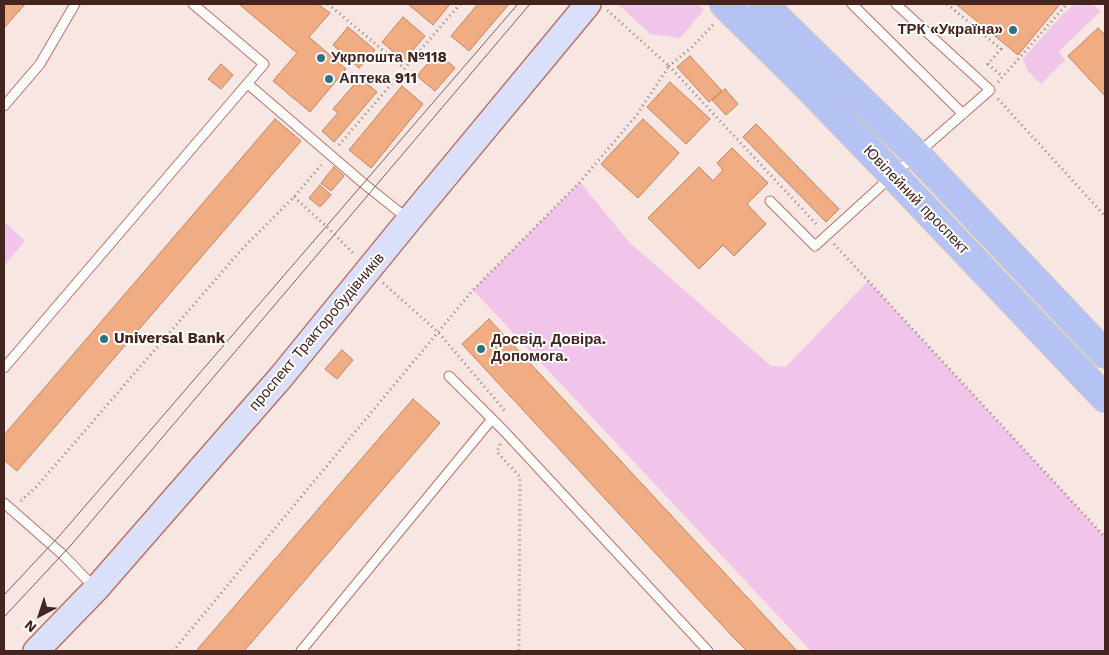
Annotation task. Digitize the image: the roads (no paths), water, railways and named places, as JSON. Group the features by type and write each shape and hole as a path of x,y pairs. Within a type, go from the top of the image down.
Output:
{"main road":[{"name":"Ювілейний проспект","path":"763,4 917,155 1105,354"},
{"name":"проспект Тракторобудівників","path":"36,651 96,589 281,377 409,220 598,7"},
{"name":"Ювілейний проспект","path":"720,13 801,80 1105,398"}],"lane":[{"path":"4,106 40,64 75,4"},
{"path":"4,368 264,64 193,4"},
{"path":"852,4 963,114"},
{"path":"770,201 815,246 990,90 896,4"},
{"path":"248,84 409,220"},
{"path":"449,376 505,432 708,651"},
{"path":"301,651 492,419"},
{"path":"4,503 62,554 96,589"}],"tram line":[{"path":"4,595 61,534 518,4"},
{"path":"4,617 72,544 530,4"}],"place":[{"name":"ТРК «Україна»","path":"1013,30"},
{"name":"Укрпошта №118","path":"321,58"},
{"name":"Аптека 911","path":"329,79"},
{"name":"Universal Bank","path":"104,339"},
{"name":"Досвід. Довіра. Допомога.","path":"481,349"}]}
